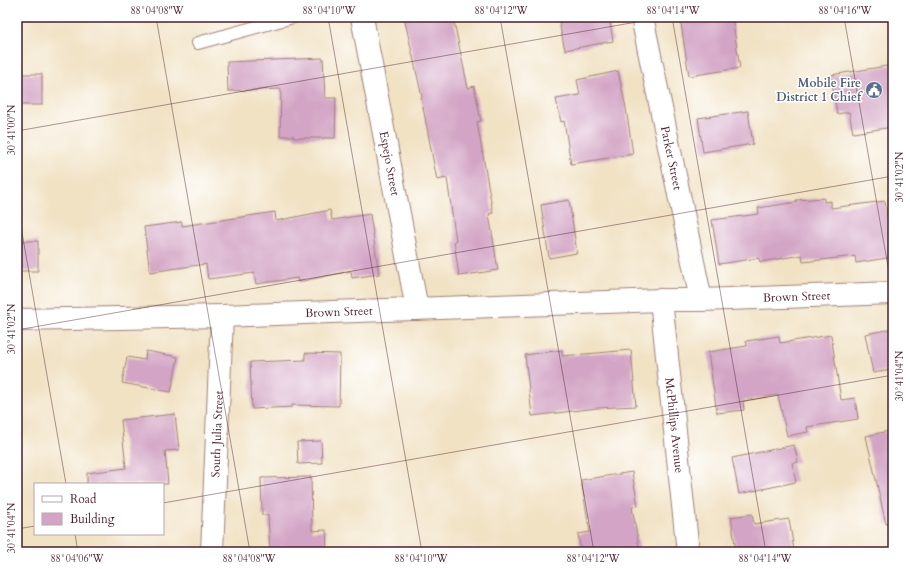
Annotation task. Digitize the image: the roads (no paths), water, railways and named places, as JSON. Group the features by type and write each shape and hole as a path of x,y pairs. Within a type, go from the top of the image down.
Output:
{"street":[{"name":"Espejo Street","path":"362,17 418,310"},
{"name":"Parker Street","path":"642,17 701,300"},
{"name":"Brown Street","path":"17,320 418,310 661,300 701,300 893,293"},
{"name":"McPhillips Avenue","path":"661,300 688,552"},
{"name":"South Julia Street","path":"212,552 222,316"}],"lane":[{"path":"198,43 292,17"}],"place":[{"name":"Mobile Fire District 1 Chief","path":"874,90"}]}
